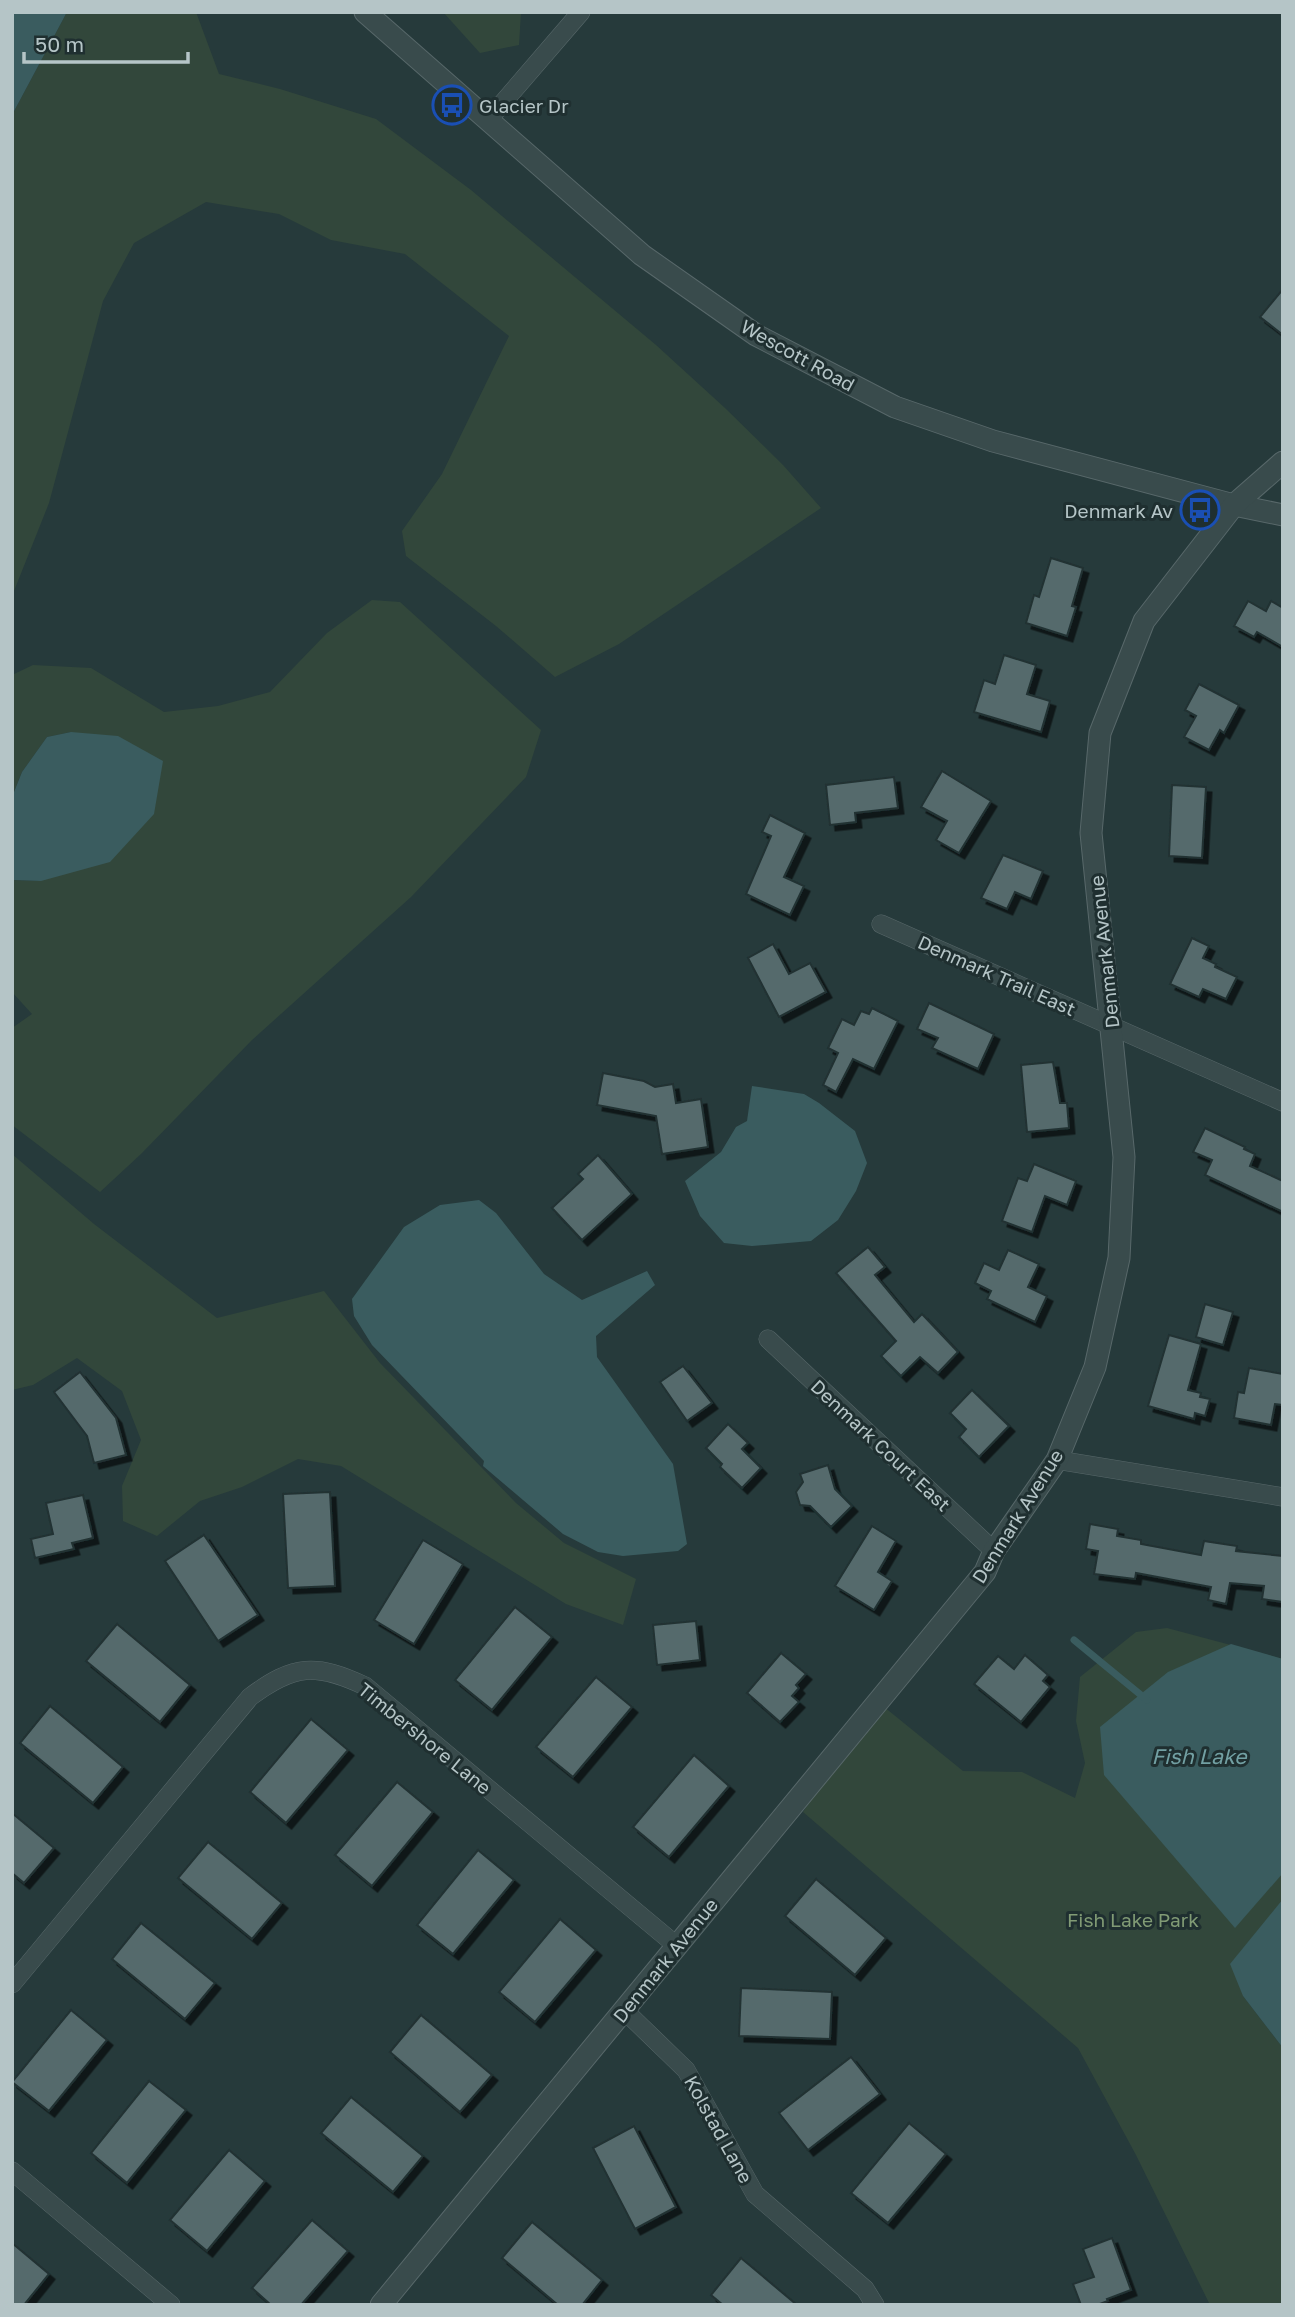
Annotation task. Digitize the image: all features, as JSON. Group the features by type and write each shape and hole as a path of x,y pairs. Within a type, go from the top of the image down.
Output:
{"street":[{"name":"Wescott Road","path":"365,12 642,255 756,335 895,407 993,441 1234,505 1283,515"},
{"path":"488,120 581,12"},
{"name":"Denmark Avenue","path":"381,2305 985,1572 994,1551 1057,1460 1094,1367 1119,1258 1124,1157 1091,833 1100,733 1144,621 1234,505 1283,462"},
{"name":"Denmark Trail East","path":"881,924 1283,1102"},
{"name":"Denmark Court East","path":"768,1339 994,1551"},
{"path":"1057,1460 1283,1497"},
{"name":"Timbershore Lane","path":"12,1984 250,1697 275,1678 305,1669 337,1673 365,1686 677,1946"},
{"name":"Kolstad Lane","path":"624,2010 686,2070 755,2194 865,2289 876,2305"},
{"path":"12,2171 171,2305"}],"green space":[{"path":"67,12 196,12 219,74 280,89 376,119 471,190 656,345 783,465 821,508 619,644 555,677 496,626 406,556 402,531 442,474 509,336 405,254 331,240 279,214 206,202 134,243 103,301 49,503 12,596 12,115"},
{"path":"443,12 521,12 519,45 480,53"},
{"path":"372,600 400,602 541,730 526,777 411,897 252,1040 141,1154 100,1192 12,1125 12,1028 32,1014 12,992 12,880 41,881 71,732 47,737 22,772 12,797 12,675 33,665 91,668 164,712 218,706 270,692 327,633"},
{"path":"12,1154 94,1224 217,1318 324,1291 380,1363 516,1503 564,1543 636,1579 623,1625 566,1604 341,1466 298,1459 242,1487 200,1501 157,1536 123,1521 122,1486 141,1440 122,1391 77,1358 33,1385 12,1390"},
{"name":"Fish Lake Park","path":"1167,1628 1283,1659 1283,1927 1243,1996 1283,2048 1283,2305 1210,2305 1136,2155 1078,2048 803,1812 878,1702 963,1771 1022,1772 1075,1798 1085,1763 1076,1721 1080,1677 1136,1632"}],"water":[{"path":"12,12 67,12 12,115"},
{"path":"71,732 118,736 163,761 154,814 110,862 41,881 13,880 12,797 22,772 47,737"},
{"path":"752,1086 804,1094 855,1131 867,1163 856,1191 838,1220 811,1241 752,1246 724,1243 700,1216 685,1181 721,1152 736,1127 747,1121"},
{"path":"479,1200 496,1213 544,1274 582,1300 647,1271 655,1285 596,1336 597,1357 673,1464 687,1544 678,1551 623,1556 598,1552 563,1534 483,1466 484,1461 372,1345 354,1316 352,1299 404,1227 440,1205"},
{"name":"Fish Lake","path":"1231,1644 1283,1659 1283,1873 1235,1928 1104,1775 1100,1727 1168,1672"},
{"path":"1283,1899 1283,2048 1243,1996 1230,1964"}],"building":[{"path":"1283,289 1283,335 1260,317"},
{"path":"1051,558 1083,568 1072,606 1076,607 1067,636 1026,623 1034,595 1039,597"},
{"path":"1248,601 1266,611 1271,601 1283,608 1283,647 1257,632 1254,637 1234,626"},
{"path":"1004,655 1036,665 1027,694 1050,701 1041,732 974,712 984,680 995,684"},
{"path":"1199,684 1239,705 1224,733 1220,730 1209,750 1184,737 1196,716 1185,710"},
{"path":"942,771 991,801 959,853 936,840 947,821 921,807"},
{"path":"894,777 898,808 855,813 856,822 830,825 826,785"},
{"path":"1172,785 1206,787 1202,858 1169,856"},
{"path":"770,815 805,833 784,877 804,886 790,915 746,894 771,836 762,832"},
{"path":"1003,855 1043,871 1031,899 1015,892 1007,909 981,898"},
{"path":"1192,938 1209,946 1203,958 1237,977 1226,999 1203,989 1199,997 1170,984"},
{"path":"773,944 789,974 810,963 826,992 779,1017 748,958"},
{"path":"929,1003 994,1034 978,1069 932,1048 938,1038 917,1029"},
{"path":"872,1008 898,1021 874,1069 853,1059 836,1092 823,1085 838,1053 828,1048 842,1019 854,1025 861,1011 869,1014"},
{"path":"1053,1062 1060,1103 1067,1103 1069,1128 1027,1132 1021,1065"},
{"path":"603,1073 644,1081 655,1087 673,1084 676,1103 701,1099 708,1147 662,1154 656,1116 597,1105"},
{"path":"1205,1128 1245,1147 1244,1149 1255,1154 1250,1166 1283,1181 1283,1212 1205,1175 1212,1160 1193,1152"},
{"path":"598,1155 632,1194 582,1240 552,1208 583,1179 578,1174"},
{"path":"1034,1164 1076,1181 1067,1205 1045,1196 1032,1232 1002,1221 1018,1178 1027,1181"},
{"path":"868,1247 885,1267 875,1275 914,1322 922,1314 958,1352 938,1373 920,1357 901,1376 881,1356 896,1341 836,1273"},
{"path":"1008,1250 1039,1264 1028,1287 1047,1296 1035,1322 987,1299 991,1291 975,1283 984,1263 999,1270"},
{"path":"1205,1304 1233,1312 1223,1345 1196,1337"},
{"path":"1169,1335 1201,1344 1188,1390 1201,1393 1200,1397 1210,1399 1205,1416 1195,1413 1194,1419 1148,1406"},
{"path":"683,1366 712,1403 687,1421 660,1382"},
{"path":"1249,1368 1283,1374 1283,1405 1275,1404 1271,1425 1234,1418 1238,1392 1244,1393"},
{"path":"80,1372 116,1418 126,1455 94,1463 87,1436 54,1392"},
{"path":"972,1390 1009,1426 979,1457 959,1437 966,1429 950,1413"},
{"path":"728,1424 748,1443 742,1449 761,1468 742,1488 720,1467 722,1464 706,1448"},
{"path":"828,1465 835,1489 852,1506 831,1527 810,1506 800,1505 796,1492 803,1482 800,1474"},
{"path":"330,1492 335,1586 288,1588 283,1494"},
{"path":"83,1495 93,1538 72,1543 74,1549 35,1558 31,1539 53,1534 46,1503"},
{"path":"1090,1524 1118,1529 1117,1536 1141,1540 1141,1544 1201,1555 1204,1541 1237,1546 1236,1551 1283,1556 1283,1602 1262,1599 1264,1586 1230,1583 1226,1604 1208,1600 1211,1587 1136,1573 1135,1579 1094,1574 1098,1551 1086,1549"},
{"path":"872,1526 896,1541 878,1572 892,1581 874,1610 835,1586"},
{"path":"204,1535 258,1615 218,1641 165,1561"},
{"path":"423,1540 463,1564 414,1644 374,1620"},
{"path":"515,1607 552,1637 492,1710 455,1680"},
{"path":"696,1621 700,1660 657,1665 653,1625"},
{"path":"117,1624 190,1685 160,1722 86,1661"},
{"path":"781,1653 806,1674 796,1685 799,1688 792,1696 799,1702 780,1722 747,1693"},
{"path":"1025,1655 1048,1675 1043,1681 1050,1687 1021,1722 974,1684 998,1656 1014,1669"},
{"path":"596,1677 632,1707 573,1777 536,1747"},
{"path":"50,1706 123,1767 93,1803 20,1743"},
{"path":"311,1719 348,1750 286,1823 250,1792"},
{"path":"694,1755 729,1786 669,1857 633,1827"},
{"path":"397,1782 433,1812 372,1886 335,1855"},
{"path":"12,1813 54,1848 24,1883 12,1873"},
{"path":"208,1842 282,1903 252,1939 178,1878"},
{"path":"478,1850 514,1880 453,1954 417,1925"},
{"path":"816,1879 886,1938 855,1975 785,1916"},
{"path":"560,1919 596,1950 535,2022 499,1992"},
{"path":"141,1923 215,1983 185,2019 112,1959"},
{"path":"741,1988 832,1992 830,2039 739,2036"},
{"path":"71,2010 107,2040 49,2111 12,2082"},
{"path":"421,2015 492,2075 460,2112 390,2052"},
{"path":"851,2057 880,2094 808,2150 779,2113"},
{"path":"149,2081 186,2110 127,2183 91,2153"},
{"path":"351,2097 423,2156 393,2192 321,2133"},
{"path":"909,2123 946,2154 888,2223 851,2193"},
{"path":"634,2126 676,2207 635,2229 593,2148"},
{"path":"229,2150 265,2181 207,2251 170,2220"},
{"path":"312,2220 348,2251 301,2305 271,2305 252,2288"},
{"path":"532,2222 602,2280 582,2305 558,2305 502,2258"},
{"path":"1112,2238 1131,2290 1097,2305 1081,2305 1073,2284 1094,2277 1083,2249"},
{"path":"12,2243 49,2274 24,2305 12,2305"},
{"path":"741,2258 797,2305 723,2305 711,2295"}],"waterway":[{"path":"1074,1640 1147,1700"}],"place":[{"name":"Glacier Dr","path":"452,105"},
{"name":"Denmark Av","path":"1200,510"}]}
